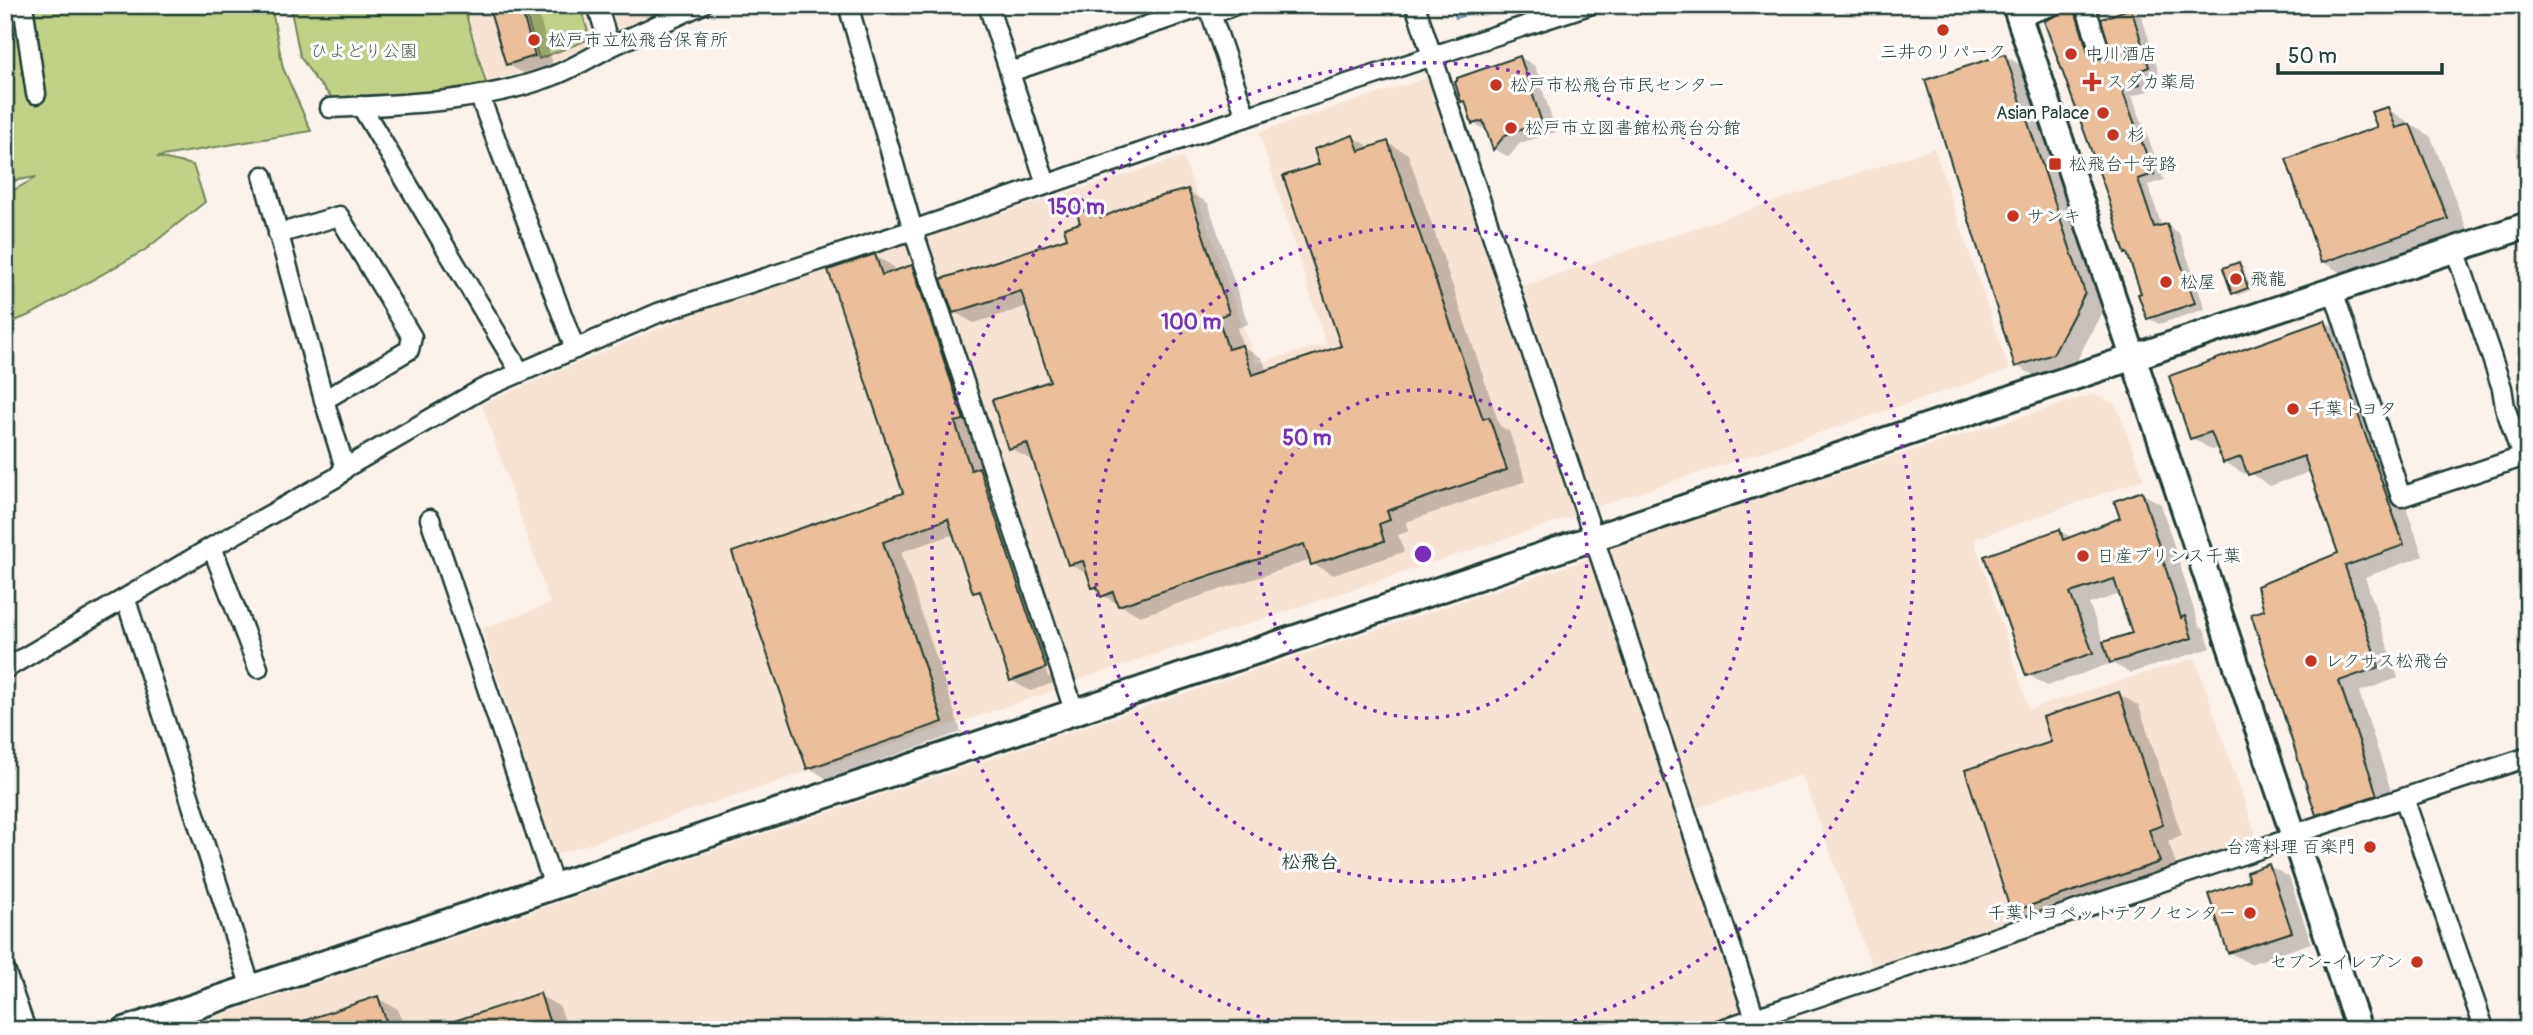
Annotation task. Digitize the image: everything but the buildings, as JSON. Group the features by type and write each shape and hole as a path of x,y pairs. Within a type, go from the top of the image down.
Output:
{"street":[{"path":"23,5 36,94"},
{"path":"597,5 610,47"},
{"path":"330,108 480,97 548,78 701,5"},
{"path":"988,5 1046,184"},
{"path":"1010,72 1209,8 1235,5"},
{"path":"1415,5 1755,1018"},
{"path":"5,669 212,547 338,477 345,468 482,389 658,313 1589,5"},
{"path":"2054,5 2017,11 2359,1030"},
{"path":"2085,5 2099,48"},
{"path":"850,6 914,230 1075,713"},
{"path":"1209,8 1246,117"},
{"path":"480,97 575,349"},
{"path":"361,106 520,372"},
{"path":"263,176 345,468"},
{"path":"278,234 339,216 412,337 408,350 324,400"},
{"path":"125,1030 2528,225"},
{"path":"2333,290 2401,497 2522,457 2505,407 2502,388 2455,249"},
{"path":"430,519 554,886"},
{"path":"212,547 258,668"},
{"path":"126,600 251,988"},
{"path":"1719,1030 2528,757"},
{"path":"2404,798 2483,1025"},
{"path":"5,970 26,1030"}],"shaded area":[{"name":"松戸市立松飛台保育所","path":"465,5 584,5 593,35 592,45 544,66 487,82"},
{"path":"608,5 676,5 627,27 614,25"},
{"path":"1427,78 1574,516 1075,681 928,236 1183,157 1256,364 1326,344 1259,132"},
{"path":"1934,148 2009,370 1595,507 1523,286"},
{"path":"907,242 1056,690 555,855 482,629 550,604 482,404 695,313"},
{"path":"2094,394 2116,405 2144,479 1974,539 2029,709 2195,658 2257,838 1873,970 1802,775 1696,808 1608,545"},
{"path":"1589,559 1744,1010 1689,1030 176,1030"}],"green space":[{"path":"5,5 271,5 283,68 311,131 157,157 193,165 205,202 145,250 32,314 5,325 5,195 37,177 5,182"},
{"name":"ひよどり公園","path":"290,5 463,5 486,83 424,94 332,98 300,56"},
{"path":"523,5 580,5 590,39 539,59"}],"water":[{"path":"1452,5 1495,5 1456,18"}],"place":[{"name":"三井のリパーク","path":"1943,30"},
{"name":"松戸市立松飛台保育所","path":"534,40"},
{"name":"中川酒店","path":"2071,54"},
{"name":"スダカ薬局","path":"2092,82"},
{"name":"松戸市松飛台市民センター","path":"1496,85"},
{"name":"Asian Palace","path":"2103,113"},
{"name":"松戸市立図書館松飛台分館","path":"1511,128"},
{"name":"杉","path":"2113,135"},
{"name":"松飛台十字路","path":"2055,164"},
{"name":"サンキ","path":"2013,216"},
{"name":"飛龍","path":"2236,279"},
{"name":"松屋","path":"2166,282"},
{"name":"千葉トヨタ","path":"2293,409"},
{"name":"日産プリンス千葉","path":"2083,556"},
{"name":"レクサス松飛台","path":"2311,661"},
{"name":"台湾料理 百楽門","path":"2370,847"},
{"name":"千葉トヨペットテクノセンター","path":"2250,913"},
{"name":"セブン-イレブン","path":"2417,962"}],"district":[{"name":"松飛台","path":"1310,861"}]}
